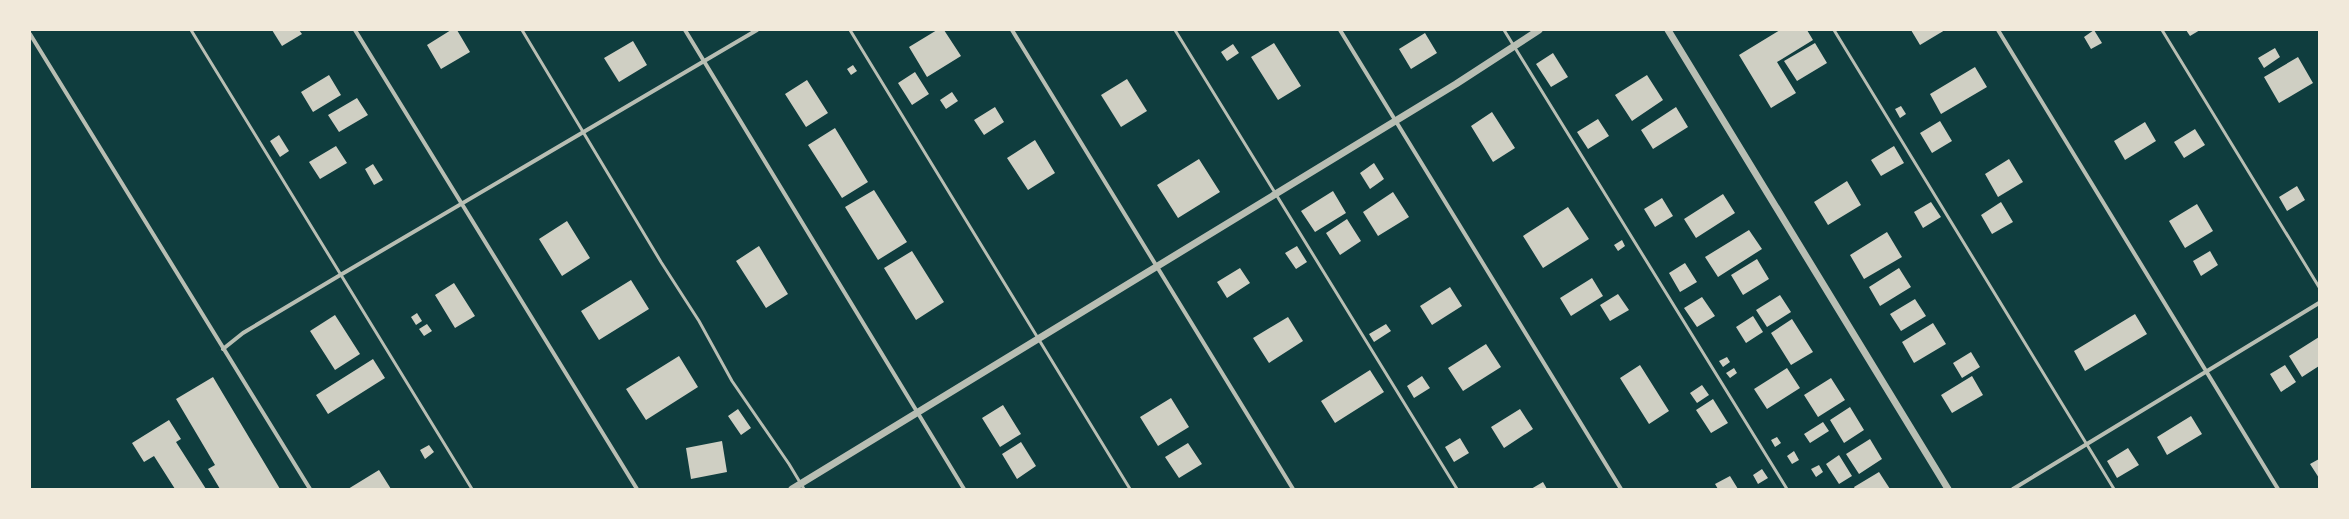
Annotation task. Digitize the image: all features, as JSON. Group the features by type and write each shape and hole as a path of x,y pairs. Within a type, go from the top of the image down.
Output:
{"street":[{"path":"356,30 461,204 637,489"},
{"path":"684,30 964,489"},
{"path":"224,349 243,333 757,30"},
{"path":"1012,30 1293,489"},
{"path":"1340,30 1621,489"},
{"path":"792,489 802,486 1039,338 1395,121 1539,30"},
{"path":"1668,30 1948,489"},
{"path":"1998,30 2278,489"},
{"path":"30,34 310,489"},
{"path":"2013,489 2319,303"}],"lane":[{"path":"191,30 342,274 472,489"},
{"path":"522,30 661,262 699,321 732,381 802,486"},
{"path":"850,30 1130,489"},
{"path":"1175,30 1457,489"},
{"path":"1504,30 1787,489"},
{"path":"1834,30 2114,489"},
{"path":"2162,30 2319,287"}],"building":[{"path":"272,30 299,30 302,34 282,46"},
{"path":"451,30 457,30 470,52 441,69 427,45"},
{"path":"937,30 944,30 961,56 927,77 909,47"},
{"path":"1780,30 1807,30 1813,40 1777,62 1796,93 1771,108 1739,55"},
{"path":"1911,30 1945,30 1920,45"},
{"path":"2094,30 2102,43 2091,49 2084,37"},
{"path":"2186,30 2200,30 2190,36"},
{"path":"1425,33 1437,53 1411,69 1399,49"},
{"path":"633,41 647,65 619,82 604,58"},
{"path":"1274,43 1301,86 1278,100 1251,57"},
{"path":"1815,43 1827,63 1797,81 1784,61"},
{"path":"1233,44 1239,53 1227,61 1221,52"},
{"path":"2275,48 2280,57 2264,68 2258,58"},
{"path":"1553,53 1568,77 1551,87 1536,64"},
{"path":"2298,57 2313,83 2279,103 2264,77"},
{"path":"853,65 857,71 851,75 847,69"},
{"path":"1975,67 1987,87 1941,114 1930,94"},
{"path":"915,72 929,94 912,105 898,83"},
{"path":"329,75 341,95 313,112 301,92"},
{"path":"1647,75 1663,100 1632,121 1615,95"},
{"path":"1127,79 1147,111 1121,127 1101,95"},
{"path":"807,80 828,113 806,127 785,94"},
{"path":"952,92 958,101 946,109 940,100"},
{"path":"357,98 368,115 339,132 328,115"},
{"path":"1901,106 1906,114 1900,118 1895,109"},
{"path":"995,107 1004,122 984,135 974,120"},
{"path":"1676,107 1688,127 1653,149 1641,130"},
{"path":"1492,112 1515,148 1493,162 1471,126"},
{"path":"1598,119 1609,136 1588,149 1577,132"},
{"path":"1940,121 1952,141 1932,153 1920,133"},
{"path":"2145,122 2156,141 2125,160 2114,141"},
{"path":"835,128 868,182 842,198 808,145"},
{"path":"2195,129 2205,145 2184,158 2174,142"},
{"path":"279,135 289,151 280,157 270,141"},
{"path":"1035,140 1055,173 1028,190 1007,158"},
{"path":"336,146 347,163 320,179 309,162"},
{"path":"1894,146 1904,163 1881,176 1871,160"},
{"path":"1199,159 1220,192 1178,218 1157,185"},
{"path":"2009,159 2023,182 1998,197 1985,174"},
{"path":"1374,163 1384,179 1370,189 1360,173"},
{"path":"373,164 383,180 374,185 365,169"},
{"path":"1847,181 1861,205 1828,225 1814,202"},
{"path":"2297,186 2305,200 2287,211 2279,197"},
{"path":"874,190 907,242 878,260 845,207"},
{"path":"1333,191 1346,213 1315,232 1301,211"},
{"path":"1393,192 1409,217 1378,236 1363,212"},
{"path":"1723,194 1735,213 1696,238 1684,219"},
{"path":"1662,198 1673,216 1655,227 1644,209"},
{"path":"1931,202 1941,217 1923,228 1914,212"},
{"path":"2001,202 2013,222 1992,234 1981,215"},
{"path":"2197,204 2213,231 2185,248 2169,221"},
{"path":"1568,207 1589,239 1543,268 1523,236"},
{"path":"1347,219 1361,241 1340,255 1326,233"},
{"path":"567,221 590,258 562,276 539,239"},
{"path":"1749,230 1762,249 1718,277 1705,257"},
{"path":"1887,232 1902,257 1864,279 1850,255"},
{"path":"1622,240 1625,246 1618,251 1614,245"},
{"path":"759,246 788,294 766,308 736,261"},
{"path":"1297,246 1307,262 1296,269 1285,253"},
{"path":"912,251 944,302 916,320 884,268"},
{"path":"2210,251 2218,265 2201,276 2193,261"},
{"path":"1757,259 1769,279 1743,295 1731,275"},
{"path":"1685,263 1697,282 1680,292 1669,273"},
{"path":"1240,268 1250,283 1227,298 1217,282"},
{"path":"1899,268 1911,287 1880,306 1869,287"},
{"path":"1592,278 1603,296 1571,316 1560,298"},
{"path":"631,280 649,309 599,340 581,311"},
{"path":"454,283 475,316 455,328 435,295"},
{"path":"1450,287 1462,306 1432,325 1420,306"},
{"path":"1618,294 1629,310 1610,321 1600,305"},
{"path":"1780,295 1791,312 1767,327 1756,310"},
{"path":"1702,297 1715,316 1697,327 1684,308"},
{"path":"1915,299 1926,316 1901,331 1890,314"},
{"path":"417,313 422,321 416,325 411,317"},
{"path":"2135,314 2147,334 2085,371 2074,351"},
{"path":"335,315 360,354 335,370 310,331"},
{"path":"1753,316 1763,332 1746,343 1736,327"},
{"path":"1288,317 1303,341 1269,363 1253,338"},
{"path":"1792,319 1813,352 1791,365 1771,333"},
{"path":"1933,323 1946,344 1914,363 1902,342"},
{"path":"427,324 432,331 424,336 419,329"},
{"path":"1386,324 1391,331 1374,342 1369,334"},
{"path":"2319,337 2319,366 2302,377 2289,356"},
{"path":"1486,344 1501,367 1463,391 1448,368"},
{"path":"1971,352 1980,367 1962,378 1953,363"},
{"path":"679,356 698,387 646,420 626,389"},
{"path":"1727,357 1730,362 1723,367 1719,361"},
{"path":"373,359 385,378 328,414 316,395"},
{"path":"1640,365 1669,411 1649,424 1620,378"},
{"path":"2285,365 2296,382 2281,392 2270,374"},
{"path":"1734,368 1737,373 1730,378 1726,373"},
{"path":"1787,368 1800,388 1767,409 1754,389"},
{"path":"1370,370 1384,392 1335,423 1321,401"},
{"path":"1422,376 1430,388 1414,398 1407,386"},
{"path":"1972,376 1983,395 1952,413 1941,395"},
{"path":"213,377 280,489 220,489 208,469 215,465 176,399"},
{"path":"1831,378 1845,400 1818,417 1804,395"},
{"path":"1702,385 1709,395 1697,403 1690,393"},
{"path":"1171,398 1189,427 1158,446 1140,417"},
{"path":"1713,399 1728,423 1711,433 1696,410"},
{"path":"1003,405 1021,434 1000,447 982,418"},
{"path":"1850,407 1864,430 1844,443 1830,420"},
{"path":"738,409 751,428 741,435 728,416"},
{"path":"1520,409 1533,429 1504,448 1491,427"},
{"path":"2191,416 2202,434 2167,455 2157,437"},
{"path":"169,420 181,439 176,442 206,489 175,489 154,456 144,462 132,443"},
{"path":"1823,422 1829,431 1810,443 1804,434"},
{"path":"1777,437 1781,443 1775,447 1771,440"},
{"path":"1460,438 1469,453 1454,462 1445,447"},
{"path":"1870,439 1882,459 1859,474 1846,454"},
{"path":"722,441 727,472 691,479 686,448"},
{"path":"1021,442 1036,466 1017,479 1002,454"},
{"path":"1188,443 1202,464 1179,478 1165,457"},
{"path":"429,445 434,452 425,459 420,450"},
{"path":"2128,448 2139,465 2117,478 2107,461"},
{"path":"1794,451 1799,460 1792,464 1787,456"},
{"path":"1839,455 1852,476 1839,484 1826,464"},
{"path":"2319,459 2319,478 2310,464"},
{"path":"1819,465 1823,472 1816,477 1811,469"},
{"path":"1762,469 1768,478 1758,484 1753,475"},
{"path":"379,470 391,489 348,489"},
{"path":"1879,472 1890,489 1855,489 1854,487"},
{"path":"1730,476 1738,489 1718,489 1715,484"},
{"path":"1543,482 1547,489 1531,489"}]}
